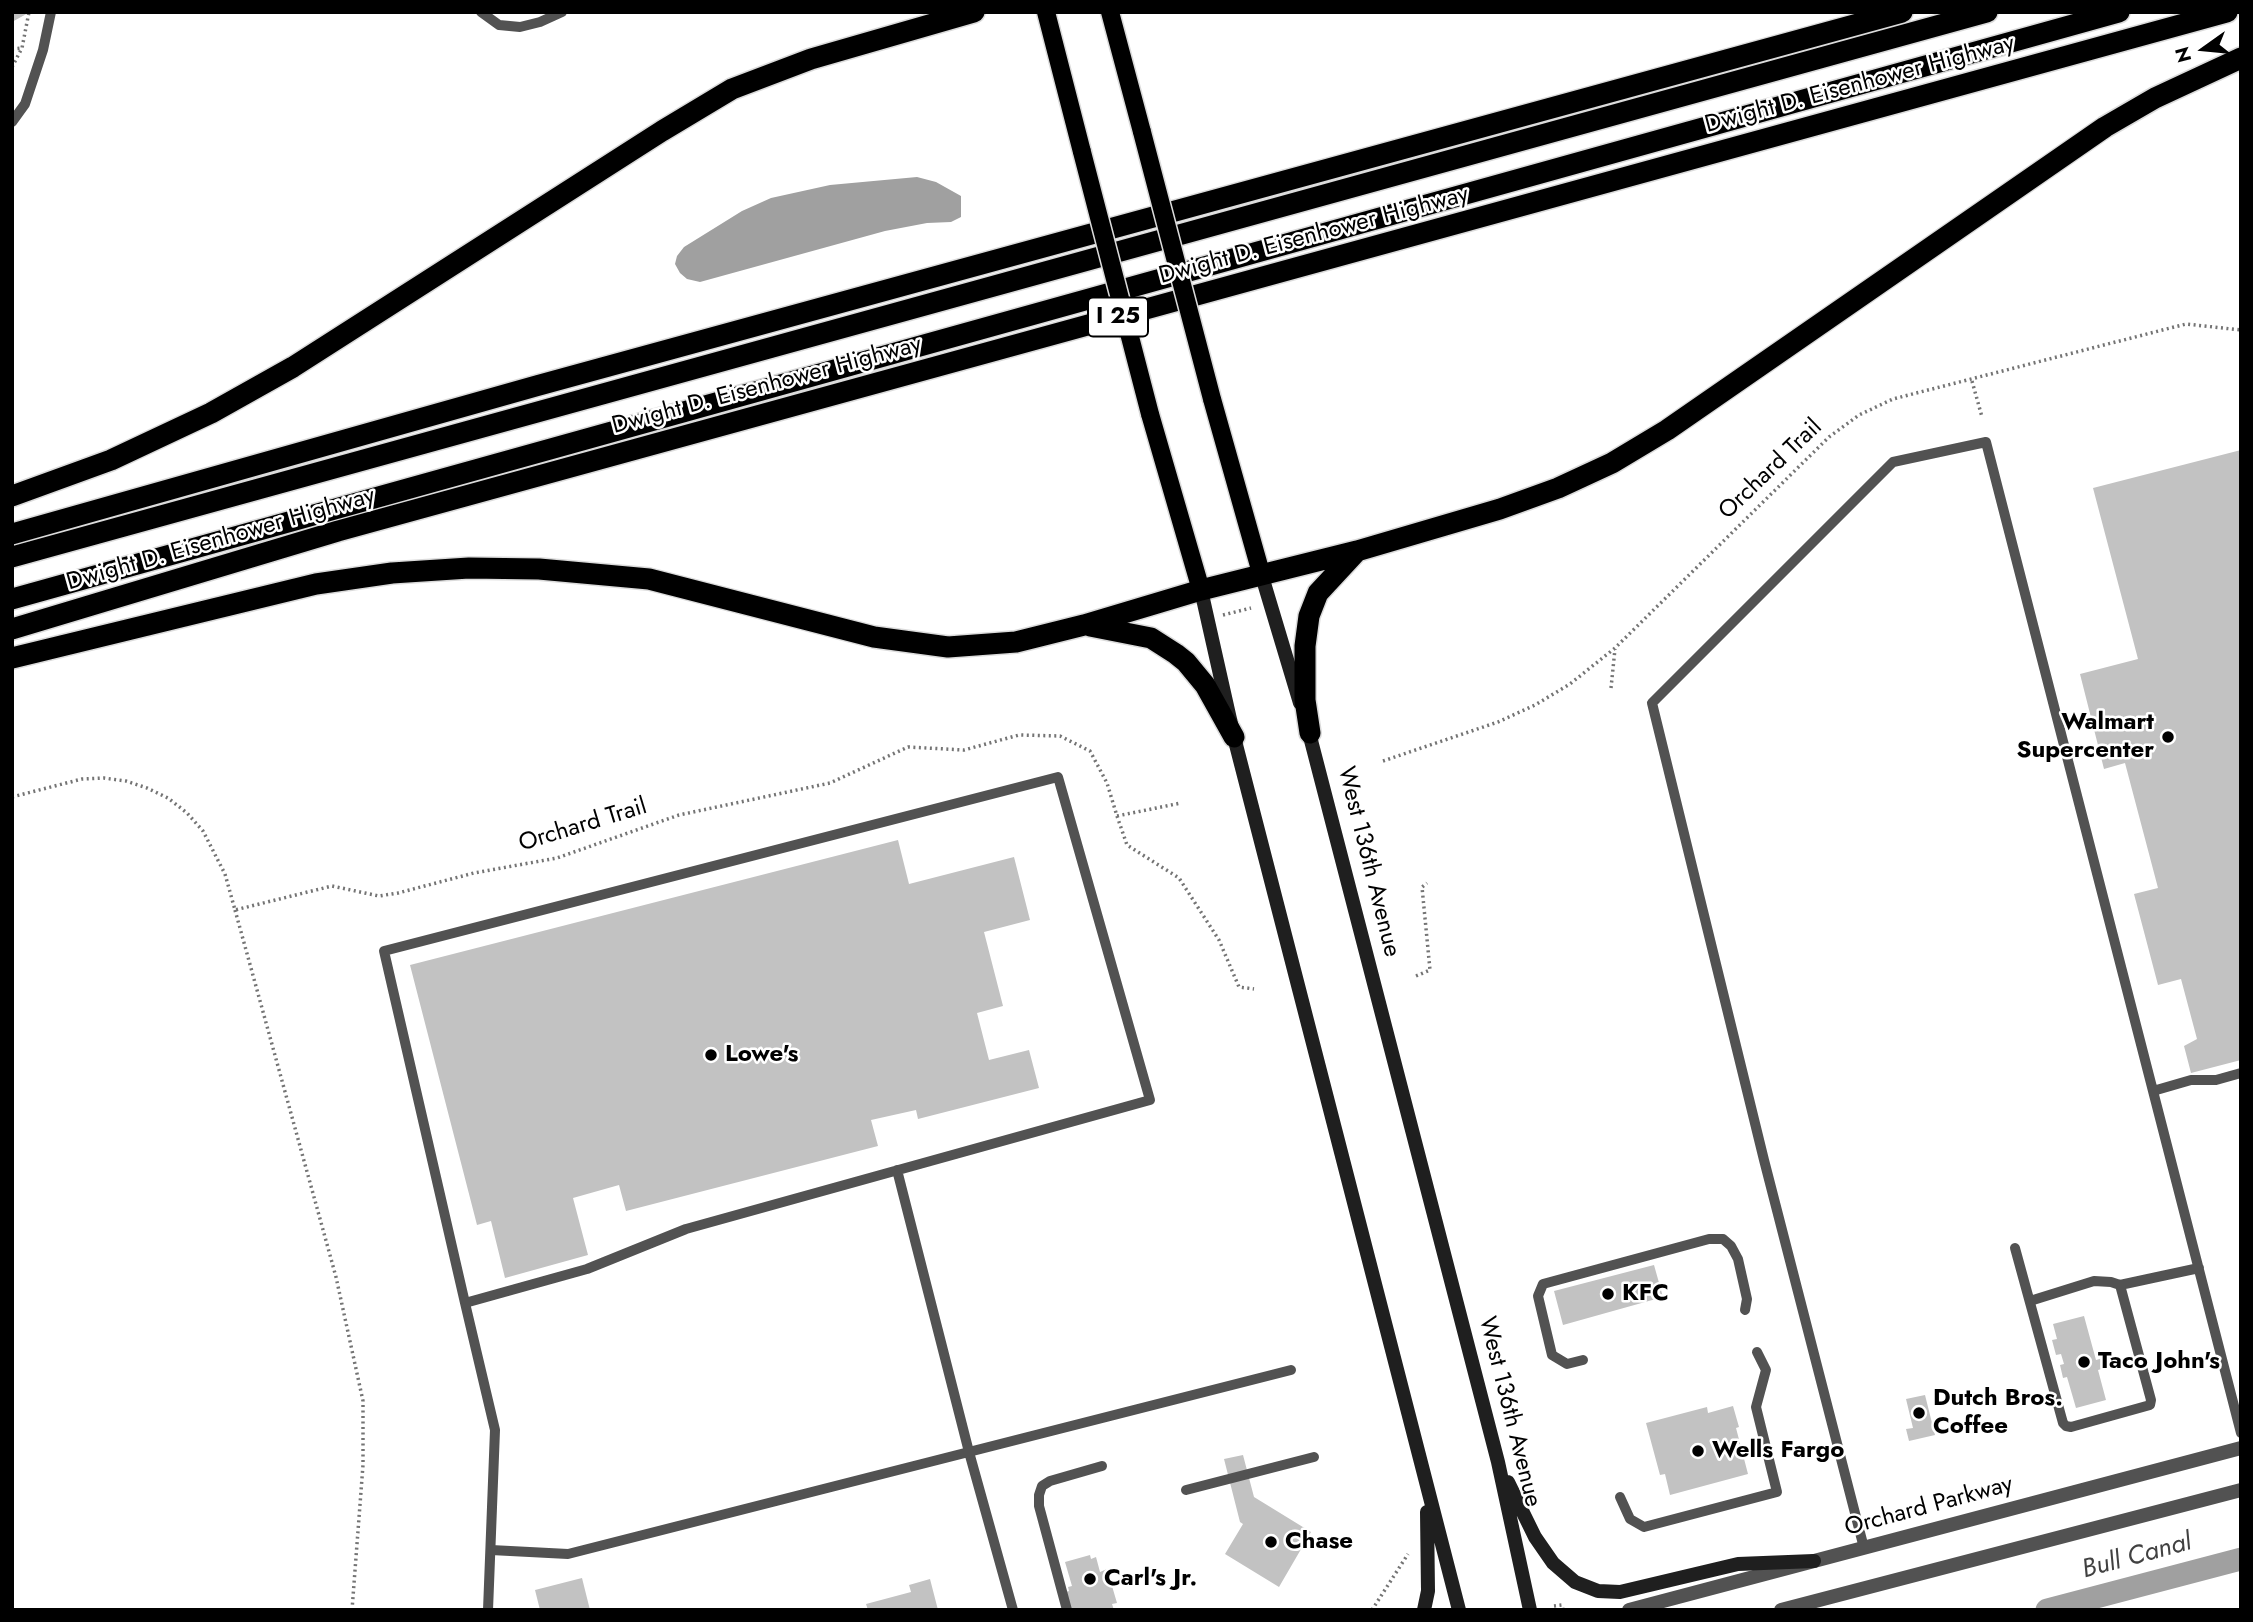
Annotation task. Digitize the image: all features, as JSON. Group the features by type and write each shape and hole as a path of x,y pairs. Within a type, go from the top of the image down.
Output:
{"highway":[{"path":"12,496 111,460 211,413 282,374 732,89 811,60 944,18 974,12"},
{"path":"12,534 550,382 1902,12"},
{"path":"12,557 1987,12"},
{"path":"12,599 2119,12"},
{"name":"Dwight D. Eisenhower Highway","path":"12,629 365,524 2227,12"},
{"path":"12,658 316,584 392,573 469,568 539,569 649,579 874,636 948,647 1016,642 1084,625 1261,573 1357,551 1500,509 1558,488 1612,463 1667,430 2105,127 2166,93 2241,58"},
{"path":"1310,733 1305,700 1305,646 1309,616 1318,593 1357,551"},
{"path":"1084,625 1151,638 1176,654 1205,685 1234,737"}],"main road":[{"path":"1046,12 1150,414 1201,590 1234,737 1459,1610"},
{"name":"West 136th Avenue","path":"1110,12 1212,399 1310,733 1497,1462 1530,1610"},
{"path":"1497,1462 1535,1537 1553,1563 1563,1574 1585,1587 1598,1591 1620,1591 1738,1564 1814,1561"},
{"path":"1424,1610 1429,1569 1426,1483"}],"street":[{"name":"Orchard Parkway","path":"1629,1610 2241,1448"},
{"path":"1781,1610 2241,1490"}],"lane":[{"path":"12,122 25,104 43,50 51,12"},
{"path":"481,12 499,25 520,27 562,12"},
{"path":"1864,1548 1764,1160 1652,703 1893,462 1986,442 2241,1433"},
{"path":"465,1303 587,1269 686,1229 1150,1100 1058,777 384,951 465,1303 495,1430 488,1610"},
{"path":"2153,1091 2191,1080 2216,1080 2241,1073"},
{"path":"897,1170 969,1452 1013,1610"},
{"path":"1583,1360 1567,1364 1552,1354 1538,1296 1543,1284 1709,1238 1723,1239 1731,1246 1738,1259 1746,1299 1745,1310"},
{"path":"2015,1248 2066,1426 2146,1408 2151,1400 2120,1285"},
{"path":"2031,1301 2094,1281 2120,1285 2199,1268"},
{"path":"1620,1497 1630,1519 1644,1527 1777,1492 1756,1407 1766,1370 1757,1352"},
{"path":"491,1550 568,1554 1290,1370"},
{"path":"1186,1490 1314,1457"},
{"path":"1067,1610 1039,1506 1039,1495 1042,1486 1050,1481 1102,1466"}],"path":[{"path":"12,67 22,48 29,12"},
{"path":"12,49 22,48"},
{"name":"Orchard Trail","path":"1384,761 1498,722 1535,705 1570,684 1615,648 1829,437 1859,415 1893,400 2186,324 2241,330"},
{"path":"1972,381 1982,417"},
{"path":"1221,615 1251,608"},
{"path":"1611,688 1615,648"},
{"name":"Orchard Trail","path":"235,910 332,886 379,896 398,893 474,873 557,858 678,814 830,783 908,747 964,750 1018,735 1060,736 1090,751 1107,783 1127,845 1179,878 1220,940 1239,987 1254,989"},
{"path":"12,797 82,779 126,781 147,788 168,798 187,813 209,841 225,874 336,1277 363,1401 363,1465 352,1610"},
{"path":"1117,816 1181,803"},
{"path":"1416,976 1430,970 1422,887 1427,883"},
{"path":"1372,1610 1408,1555"},
{"path":"1554,1606 1562,1605 1563,1610"}],"shaded area":[{"path":"917,177 936,182 961,196 961,217 951,222 927,223 885,231 700,282 687,279 675,264 684,247 742,211 771,198 830,185"}],"building":[{"path":"12,12 30,12 12,22"},
{"name":"Walmart Supercenter","path":"2241,450 2241,1060 2191,1073 2184,1046 2197,1039 2181,979 2158,985 2134,894 2158,888 2125,763 2104,769 2080,674 2138,659 2093,488"},
{"name":"Lowe's","path":"898,840 909,884 1014,857 1030,920 984,932 1003,1006 977,1013 989,1060 1029,1050 1039,1088 918,1119 916,1110 871,1120 878,1146 626,1211 619,1185 573,1198 588,1255 505,1278 491,1221 477,1225 410,965"},
{"name":"KFC","path":"1654,1265 1663,1297 1563,1325 1554,1291"},
{"name":"Taco John's","path":"2084,1316 2096,1360 2103,1358 2105,1368 2098,1370 2106,1400 2076,1408 2067,1377 2063,1378 2060,1365 2064,1364 2061,1354 2056,1355 2052,1340 2057,1339 2053,1324"},
{"name":"Dutch Bros. Coffee","path":"1925,1395 1935,1435 1909,1441 1906,1429 1913,1428 1906,1399"},
{"name":"Wells Fargo","path":"1733,1406 1748,1474 1670,1495 1665,1474 1660,1475 1646,1423 1707,1407 1708,1413"},
{"path":"1243,1455 1254,1497 1311,1532 1279,1587 1225,1554 1243,1524 1240,1522 1224,1459"},
{"name":"Carl's Jr.","path":"1090,1555 1091,1559 1096,1557 1100,1572 1107,1569 1117,1603 1112,1604 1114,1610 1071,1609 1066,1592 1069,1591 1068,1587 1072,1586 1065,1562"},
{"path":"582,1578 590,1610 540,1610 535,1590"},
{"path":"930,1579 938,1610 868,1610 866,1604 911,1592 909,1585"}],"waterway":[{"name":"Bull Canal","path":"2047,1610 2241,1559"}],"place":[{"name":"Walmart Supercenter","path":"2168,737"},
{"name":"Lowe's","path":"711,1055"},
{"name":"KFC","path":"1608,1294"},
{"name":"Taco John's","path":"2084,1362"},
{"name":"Dutch Bros. Coffee","path":"1919,1413"},
{"name":"Wells Fargo","path":"1698,1451"},
{"name":"Chase","path":"1271,1542"},
{"name":"Carl's Jr.","path":"1090,1579"}]}
